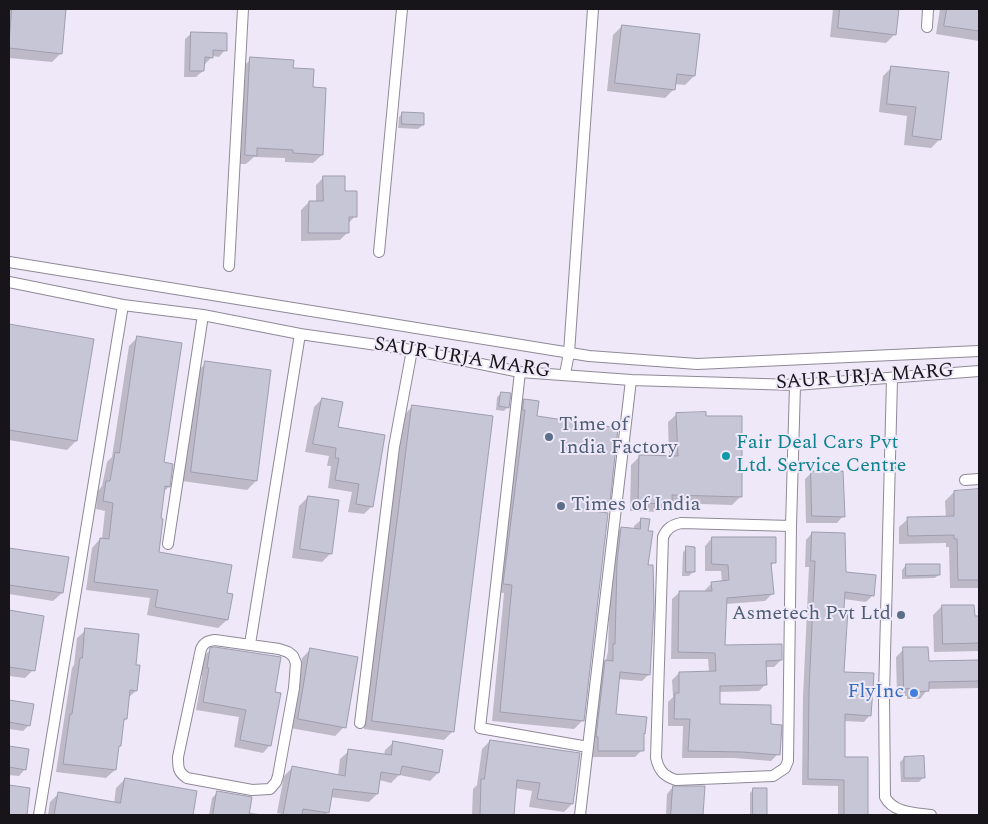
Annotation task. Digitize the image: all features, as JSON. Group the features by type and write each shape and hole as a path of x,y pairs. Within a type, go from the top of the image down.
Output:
{"street":[{"path":"229,266 243,9"},
{"path":"379,252 402,9"},
{"path":"565,374 569,353 593,9"},
{"path":"927,27 928,9"},
{"name":"SAUR URJA MARG","path":"9,262 589,356 697,364 979,351"},
{"name":"SAUR URJA MARG","path":"9,282 123,305 203,315 300,334 412,350 520,372 631,380 795,385 979,371"},
{"path":"39,815 123,305"},
{"path":"168,544 203,315"},
{"path":"250,644 300,334"},
{"path":"360,723 394,447 412,350"},
{"path":"520,372 480,728 588,747"},
{"path":"892,378 884,685 886,797 888,803 894,808 931,815"},
{"path":"580,815 631,380"},
{"path":"791,526 681,523 666,529 663,537 656,758 658,765 667,777 676,780 765,778 773,776 785,768 788,761 795,385"},
{"path":"966,480 979,479"},
{"path":"215,640 250,644 288,652 293,656 296,663 294,688 276,782 270,789 252,790 187,778 181,774 178,768 178,757 201,649 208,641 215,640"}],"building":[{"path":"12,9 66,9 62,54 9,48"},
{"path":"840,9 899,9 896,35 838,28"},
{"path":"947,9 979,9 979,31 944,26"},
{"path":"622,25 700,34 695,76 677,74 675,90 615,83"},
{"path":"191,32 227,33 227,51 213,50 213,58 205,57 204,71 190,71"},
{"path":"250,57 294,60 293,68 314,69 313,87 326,88 323,155 293,153 293,150 257,148 257,156 245,155"},
{"path":"891,66 949,72 941,140 912,136 916,107 887,104"},
{"path":"402,112 424,113 424,125 402,124"},
{"path":"323,176 345,176 345,191 357,191 357,217 349,217 349,233 308,233 309,201 323,201"},
{"path":"9,324 94,339 77,441 9,430"},
{"path":"137,336 182,343 164,462 173,464 170,487 165,486 159,552 232,565 227,593 233,594 228,620 155,607 158,590 94,582 100,538 109,539 113,503 103,501 106,481 110,481 115,452 119,453"},
{"path":"205,361 271,370 257,481 191,472"},
{"path":"501,392 511,393 509,408 499,406"},
{"path":"322,398 343,402 338,427 385,435 373,507 356,504 359,484 335,480 339,458 335,458 336,448 313,444"},
{"path":"524,399 539,401 537,416 618,428 610,502 595,502 594,511 608,513 584,721 500,712 512,585 503,584 525,410 523,410"},
{"path":"412,405 493,416 454,732 372,721"},
{"path":"706,412 706,416 742,416 742,497 672,495 672,504 638,503 639,455 678,456 676,413"},
{"path":"811,471 843,471 845,517 812,516"},
{"path":"979,489 979,580 958,580 957,539 954,539 954,535 908,536 907,517 954,516 954,491"},
{"path":"308,496 339,500 332,554 300,549"},
{"path":"641,518 650,519 648,531 653,531 648,565 653,565 654,606 650,675 620,672 616,714 647,717 644,733 644,751 598,751 598,737 596,737 605,660 613,661 613,644 615,644 617,562 621,527 640,529"},
{"path":"812,532 845,533 846,572 876,575 874,596 845,592 844,609 848,609 844,672 874,673 871,716 845,714 845,757 868,757 868,815 844,815 844,780 808,779 809,690 815,561 811,561"},
{"path":"712,537 776,537 776,563 771,563 774,594 727,598 725,645 782,644 782,660 766,661 767,685 720,686 720,704 771,705 771,724 782,725 780,755 688,751 690,719 674,719 675,693 679,693 679,672 716,671 715,653 678,652 679,591 712,591 711,582 729,580 728,565 712,564"},
{"path":"686,546 695,547 695,572 686,572"},
{"path":"9,548 69,557 63,593 9,585"},
{"path":"906,564 940,564 940,575 906,576"},
{"path":"942,605 974,605 975,616 979,616 979,643 943,644"},
{"path":"9,610 44,616 35,671 9,667"},
{"path":"85,628 139,634 136,665 140,665 137,691 130,690 127,719 124,719 116,770 63,764 80,658 82,658"},
{"path":"215,647 281,657 275,692 281,693 271,746 240,740 246,710 203,702 209,668 207,668 210,648"},
{"path":"903,647 928,647 929,661 979,660 979,681 929,682 929,691 915,692 915,688 904,689"},
{"path":"310,648 358,657 346,728 298,719"},
{"path":"9,700 34,704 30,726 9,722"},
{"path":"490,740 580,753 573,804 537,799 540,783 517,780 514,815 480,815 481,779 484,779"},
{"path":"393,741 443,750 439,773 402,766 400,775 381,772 378,794 333,789 329,813 303,809 302,815 283,815 292,766 345,776 348,749 391,755"},
{"path":"9,746 29,749 26,770 9,767"},
{"path":"924,756 925,778 904,778 904,757"},
{"path":"125,778 197,791 193,815 54,815 58,792 120,803"},
{"path":"9,785 30,788 27,815 9,815"},
{"path":"673,786 705,786 703,815 671,815"},
{"path":"753,788 767,788 767,815 753,815"},
{"path":"217,791 252,797 249,815 213,815"}],"place":[{"name":"Time of India Factory","path":"549,437"},
{"name":"Fair Deal Cars Pvt Ltd. Service Centre","path":"726,456"},
{"name":"Times of India","path":"561,506"},
{"name":"Asmetech Pvt Ltd","path":"901,615"},
{"name":"FlyInc","path":"914,693"}]}
